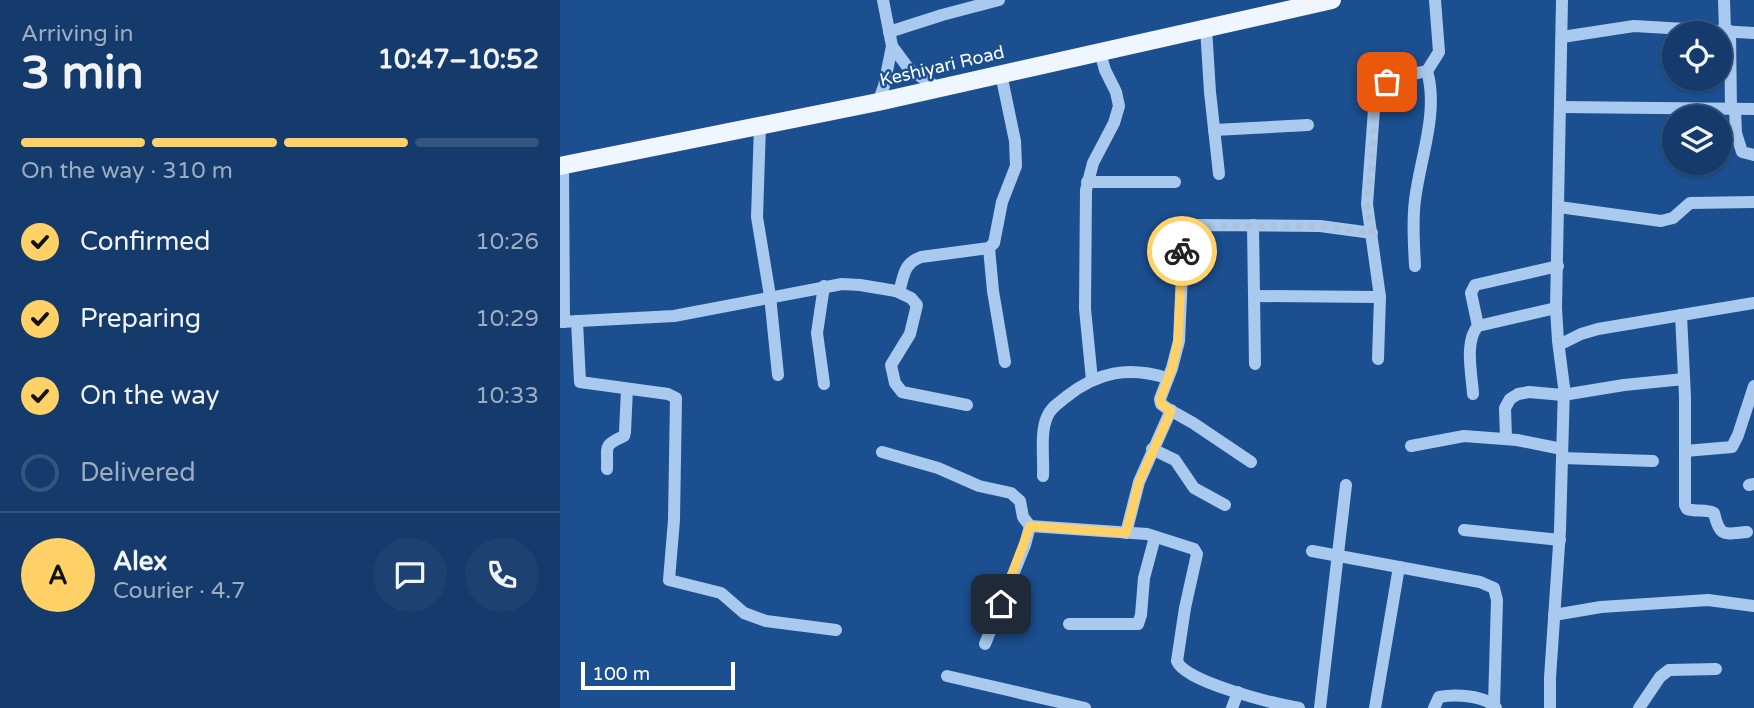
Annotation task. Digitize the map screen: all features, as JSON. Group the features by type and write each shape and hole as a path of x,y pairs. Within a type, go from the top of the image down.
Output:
{"main road":[{"name":"Keshiyari Road","path":"562,165 878,102 1332,0"}],"street":[{"path":"878,102 892,46 883,0"},
{"path":"889,32 999,0"},
{"path":"1415,265 1413,219 1431,94 1427,71 1439,51 1434,0"},
{"path":"1550,708 1560,540 1563,395 1556,308 1562,0"},
{"path":"1724,0 1727,21"},
{"path":"1562,37 1620,26 1662,28"},
{"path":"1206,28 1219,174"},
{"path":"1732,31 1754,33"},
{"path":"892,46 909,69 938,88"},
{"path":"1092,380 1085,309 1087,183 1093,163 1114,123 1119,106 1100,52"},
{"path":"1378,359 1380,297 1367,204 1376,91 1387,82 1427,71"},
{"path":"895,291 900,289 906,266 912,260 983,250 994,243 1002,202 1016,166 1015,142 1001,74"},
{"path":"1732,91 1738,146 1742,152 1754,155"},
{"path":"1560,107 1754,109"},
{"path":"760,125 757,217 771,296 778,375"},
{"path":"1214,130 1308,125"},
{"path":"562,165 567,322 580,382 668,394 676,398 674,520 669,580 721,593 744,613 766,621 835,630"},
{"path":"1087,183 1175,182"},
{"path":"1559,207 1661,221 1673,218 1690,203 1754,202"},
{"path":"1251,462 1161,404 1160,399 1177,350 1180,328 1184,228 1199,225 1320,226 1372,233"},
{"path":"1253,225 1255,364"},
{"path":"989,248 1005,362"},
{"path":"1478,326 1471,293 1475,285 1558,266"},
{"path":"567,322 674,316 824,286 860,285 895,291 911,298 916,305 910,334 891,365 898,388 902,392 967,405"},
{"path":"824,286 817,333 824,384"},
{"path":"1255,296 1380,297"},
{"path":"1559,345 1598,329 1754,303"},
{"path":"1473,394 1471,335 1478,326 1556,308"},
{"path":"1681,315 1685,505 1687,509 1714,513 1720,531 1724,534 1747,532"},
{"path":"1043,476 1046,417 1056,405 1083,384 1105,374 1154,374 1167,378"},
{"path":"1506,439 1505,408 1510,399 1524,392 1563,395 1684,379"},
{"path":"1685,451 1732,447 1754,386"},
{"path":"607,469 608,445 610,441 624,436 625,432 627,388"},
{"path":"1126,533 1139,482 1171,411"},
{"path":"1411,446 1464,436 1506,439 1562,453 1653,461"},
{"path":"1152,449 1175,460 1195,488 1225,505"},
{"path":"882,452 938,468 979,486 1011,493 1017,496 1023,517 1030,526 1126,533 1155,537 1189,547 1198,554 1185,608 1177,661 1179,666 1191,674 1263,701 1299,708"},
{"path":"1320,708 1346,485"},
{"path":"985,644 1030,526"},
{"path":"1464,530 1560,540"},
{"path":"1069,624 1138,624 1143,578 1155,537"},
{"path":"1312,551 1480,582 1494,588 1497,600 1495,706 1482,699 1444,696 1436,700 1434,708"},
{"path":"1375,708 1399,567"},
{"path":"1554,615 1601,607 1708,600 1754,606"},
{"path":"1639,708 1660,677 1668,670 1716,669"},
{"path":"947,676 1031,702 1084,708"},
{"path":"1233,708 1238,692"}],"way so far":[{"path":"1182,251 1184,228 1190,226 1320,226 1372,233 1367,204 1375,96 1380,86 1387,82"}],"route":[{"path":"1001,604 1030,526 1126,533 1149,454 1171,411 1161,404 1160,399 1177,350 1182,251"}]}
